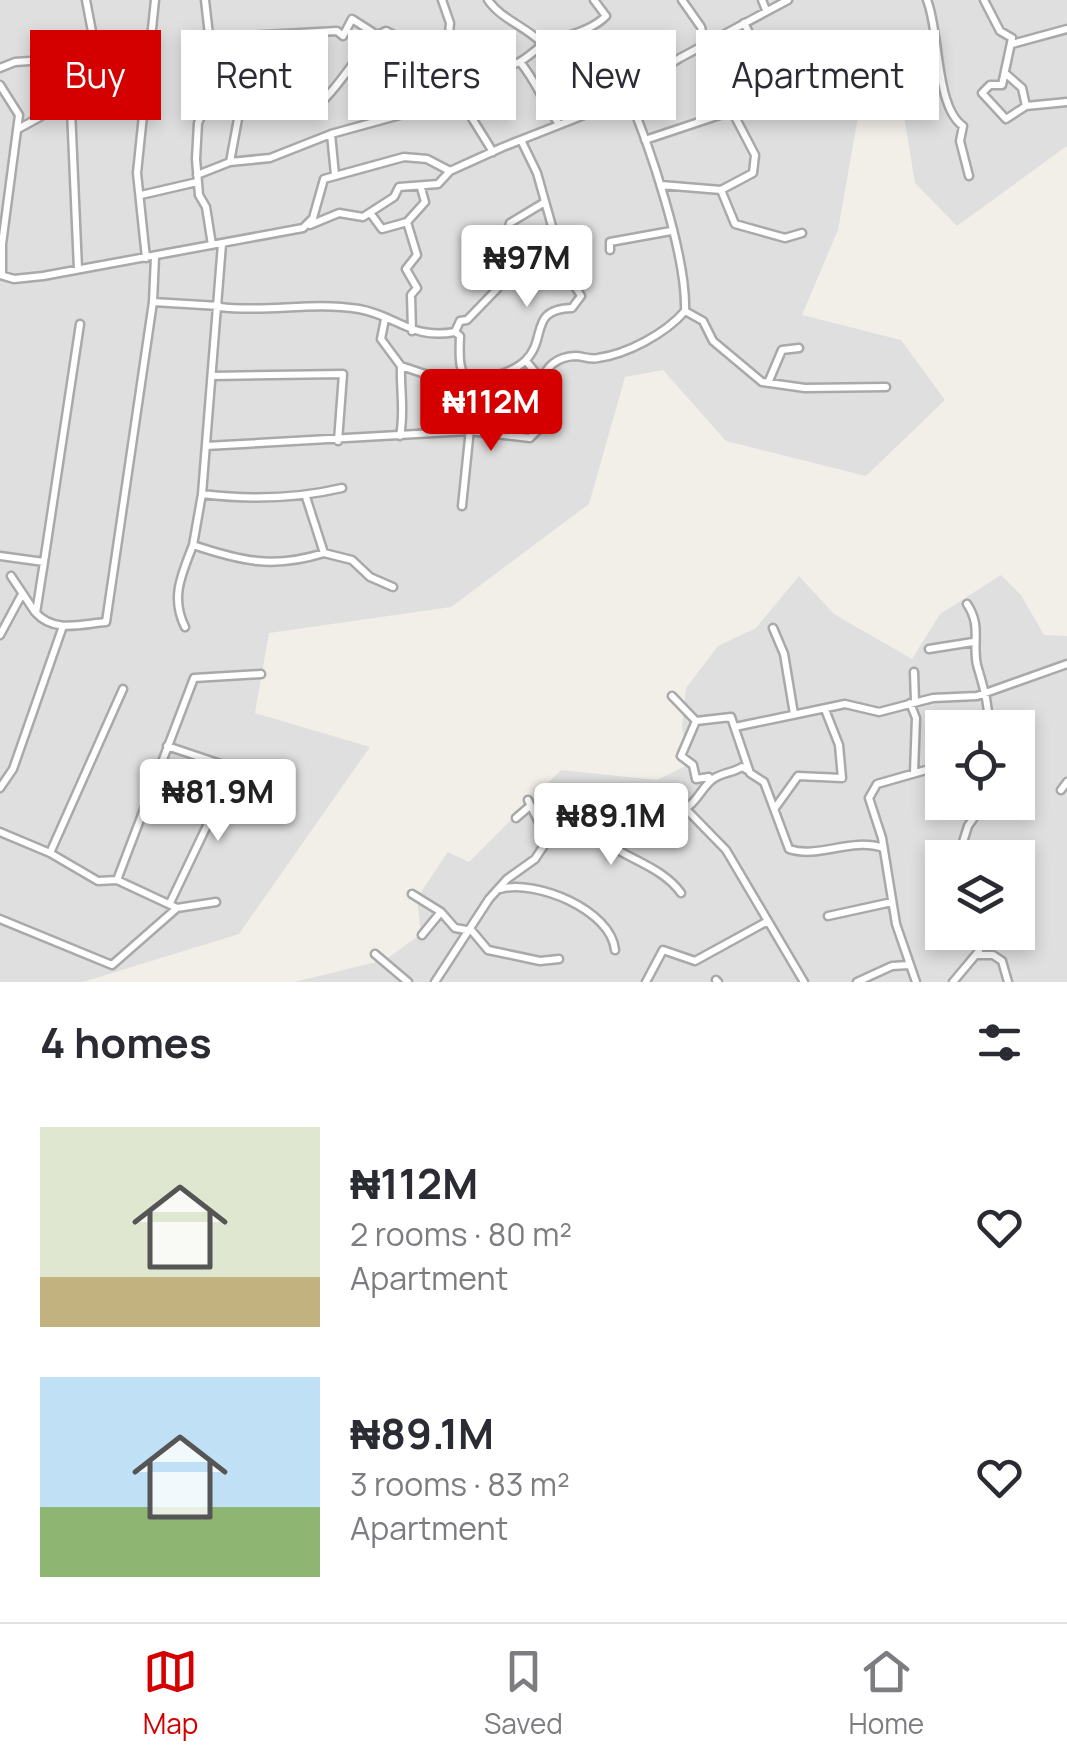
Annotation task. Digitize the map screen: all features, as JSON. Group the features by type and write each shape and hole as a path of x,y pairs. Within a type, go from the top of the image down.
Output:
{"street":[{"path":"86,0 92,30"},
{"path":"152,30 155,0"},
{"path":"204,0 208,30"},
{"path":"442,0 449,30"},
{"path":"488,0 496,12 536,36"},
{"path":"582,30 606,16 594,0"},
{"path":"682,0 702,30"},
{"path":"762,0 766,10"},
{"path":"732,30 788,0"},
{"path":"927,0 938,40 938,78 963,126 960,142 970,176"},
{"path":"984,0 1000,31 1014,41 1067,29"},
{"path":"328,31 343,36 352,19 368,30"},
{"path":"744,23 748,30"},
{"path":"1014,41 1002,85 984,90 986,99 1006,119 1026,106 1067,102"},
{"path":"516,63 536,49"},
{"path":"0,68 30,62"},
{"path":"520,62 539,84 542,100 559,124"},
{"path":"1005,73 1022,88 1026,106"},
{"path":"328,96 348,74"},
{"path":"0,86 16,104 17,130 1,275 14,279 277,236 340,213 357,218 370,214 394,196 398,188 438,184 450,172 570,120"},
{"path":"17,130 35,120"},
{"path":"71,120 78,269"},
{"path":"142,120 137,174 146,258"},
{"path":"199,120 197,179 212,245"},
{"path":"230,162 238,120"},
{"path":"141,194 197,179 230,162 266,160 330,134 380,120"},
{"path":"474,120 494,152"},
{"path":"637,120 661,185 685,284 685,312"},
{"path":"645,140 705,120"},
{"path":"661,185 721,190 750,175 756,164 748,137 738,120"},
{"path":"330,134 335,175"},
{"path":"385,318 381,339 401,366 465,382 502,373 526,360 544,318 559,308 572,308 582,296 564,269 522,140"},
{"path":"310,224 320,184 335,175 404,157 428,159 450,172"},
{"path":"370,214 382,230 407,222 425,202 421,188"},
{"path":"721,190 735,224 785,238 802,232"},
{"path":"454,332 460,320 467,320 497,289 480,260 504,243 510,223 535,212 544,202"},
{"path":"407,222 417,255 406,269 417,288 411,295 412,331"},
{"path":"610,250 610,242 671,231"},
{"path":"185,627 178,613 177,590 193,545 202,494 222,244"},
{"path":"12,576 21,596 52,626 106,622 153,302 155,257"},
{"path":"153,302 260,312 307,306 356,308 412,331 437,336 454,332 460,336 458,357 465,382 474,390 462,506"},
{"path":"206,446 468,431 534,437 538,429 536,401 541,379 551,366 572,356 594,360 632,349 685,312"},
{"path":"685,312 698,317 722,349 768,383 873,390 886,387"},
{"path":"36,613 80,324"},
{"path":"768,383 782,350 799,348"},
{"path":"526,360 541,379"},
{"path":"400,436 405,400 400,387 401,366"},
{"path":"213,376 343,374 338,440"},
{"path":"202,494 249,500 294,493 306,496 342,488"},
{"path":"306,496 324,554"},
{"path":"193,545 246,562 298,561 324,554 352,560 370,577 393,588"},
{"path":"0,556 44,562"},
{"path":"0,635 21,596"},
{"path":"966,604 976,620 976,647 990,710"},
{"path":"0,788 13,768 62,626"},
{"path":"773,628 784,654 794,714"},
{"path":"929,649 976,647"},
{"path":"735,726 826,712 845,704 879,712 912,703 984,694 1067,664"},
{"path":"914,672 914,773"},
{"path":"117,880 194,678 261,674"},
{"path":"50,853 123,689"},
{"path":"672,696 696,721"},
{"path":"774,809 798,776 842,778 839,745 826,712"},
{"path":"696,721 729,716 749,771"},
{"path":"696,721 681,756 693,765 696,779 709,776 708,782"},
{"path":"167,746 283,785"},
{"path":"435,982 472,932 484,905 528,866 548,842 620,790 630,800 662,814 686,808 708,782 741,767 764,782 792,850 865,844 882,848"},
{"path":"0,919 112,965 173,906 234,768"},
{"path":"916,982 892,902 870,792 877,784 925,770"},
{"path":"1061,790 1067,782"},
{"path":"516,818 529,803 548,842"},
{"path":"686,808 726,850 804,982"},
{"path":"583,814 608,846 660,872 681,894"},
{"path":"0,832 50,853 98,881 117,880 173,906 216,902"},
{"path":"508,883 588,906 613,935 615,950"},
{"path":"412,894 440,912 455,928 472,932 488,950 540,961 559,959"},
{"path":"828,916 892,902"},
{"path":"422,935 440,912"},
{"path":"646,982 663,950 695,961 766,922"},
{"path":"953,982 976,955 975,950"},
{"path":"375,954 408,982"},
{"path":"976,955 992,955 1002,961 1008,982"},
{"path":"857,982 892,966 910,965"}],"shaded area":[{"path":"0,0 1067,0 1067,146 957,226 915,183 905,120 939,120 939,30 696,30 696,120 857,120 838,230 802,315 901,340 945,400 866,476 726,441 663,370 625,377 589,504 451,607 269,633 255,713 370,747 239,934 83,982 0,982"},
{"path":"1001,575 1021,595 1044,635 1067,636 1067,982 294,982 385,960 421,934 417,898 448,852 469,862 561,770 657,780 688,765 682,727 686,688 718,646 756,628 799,576 834,614 912,659 940,614"}]}
